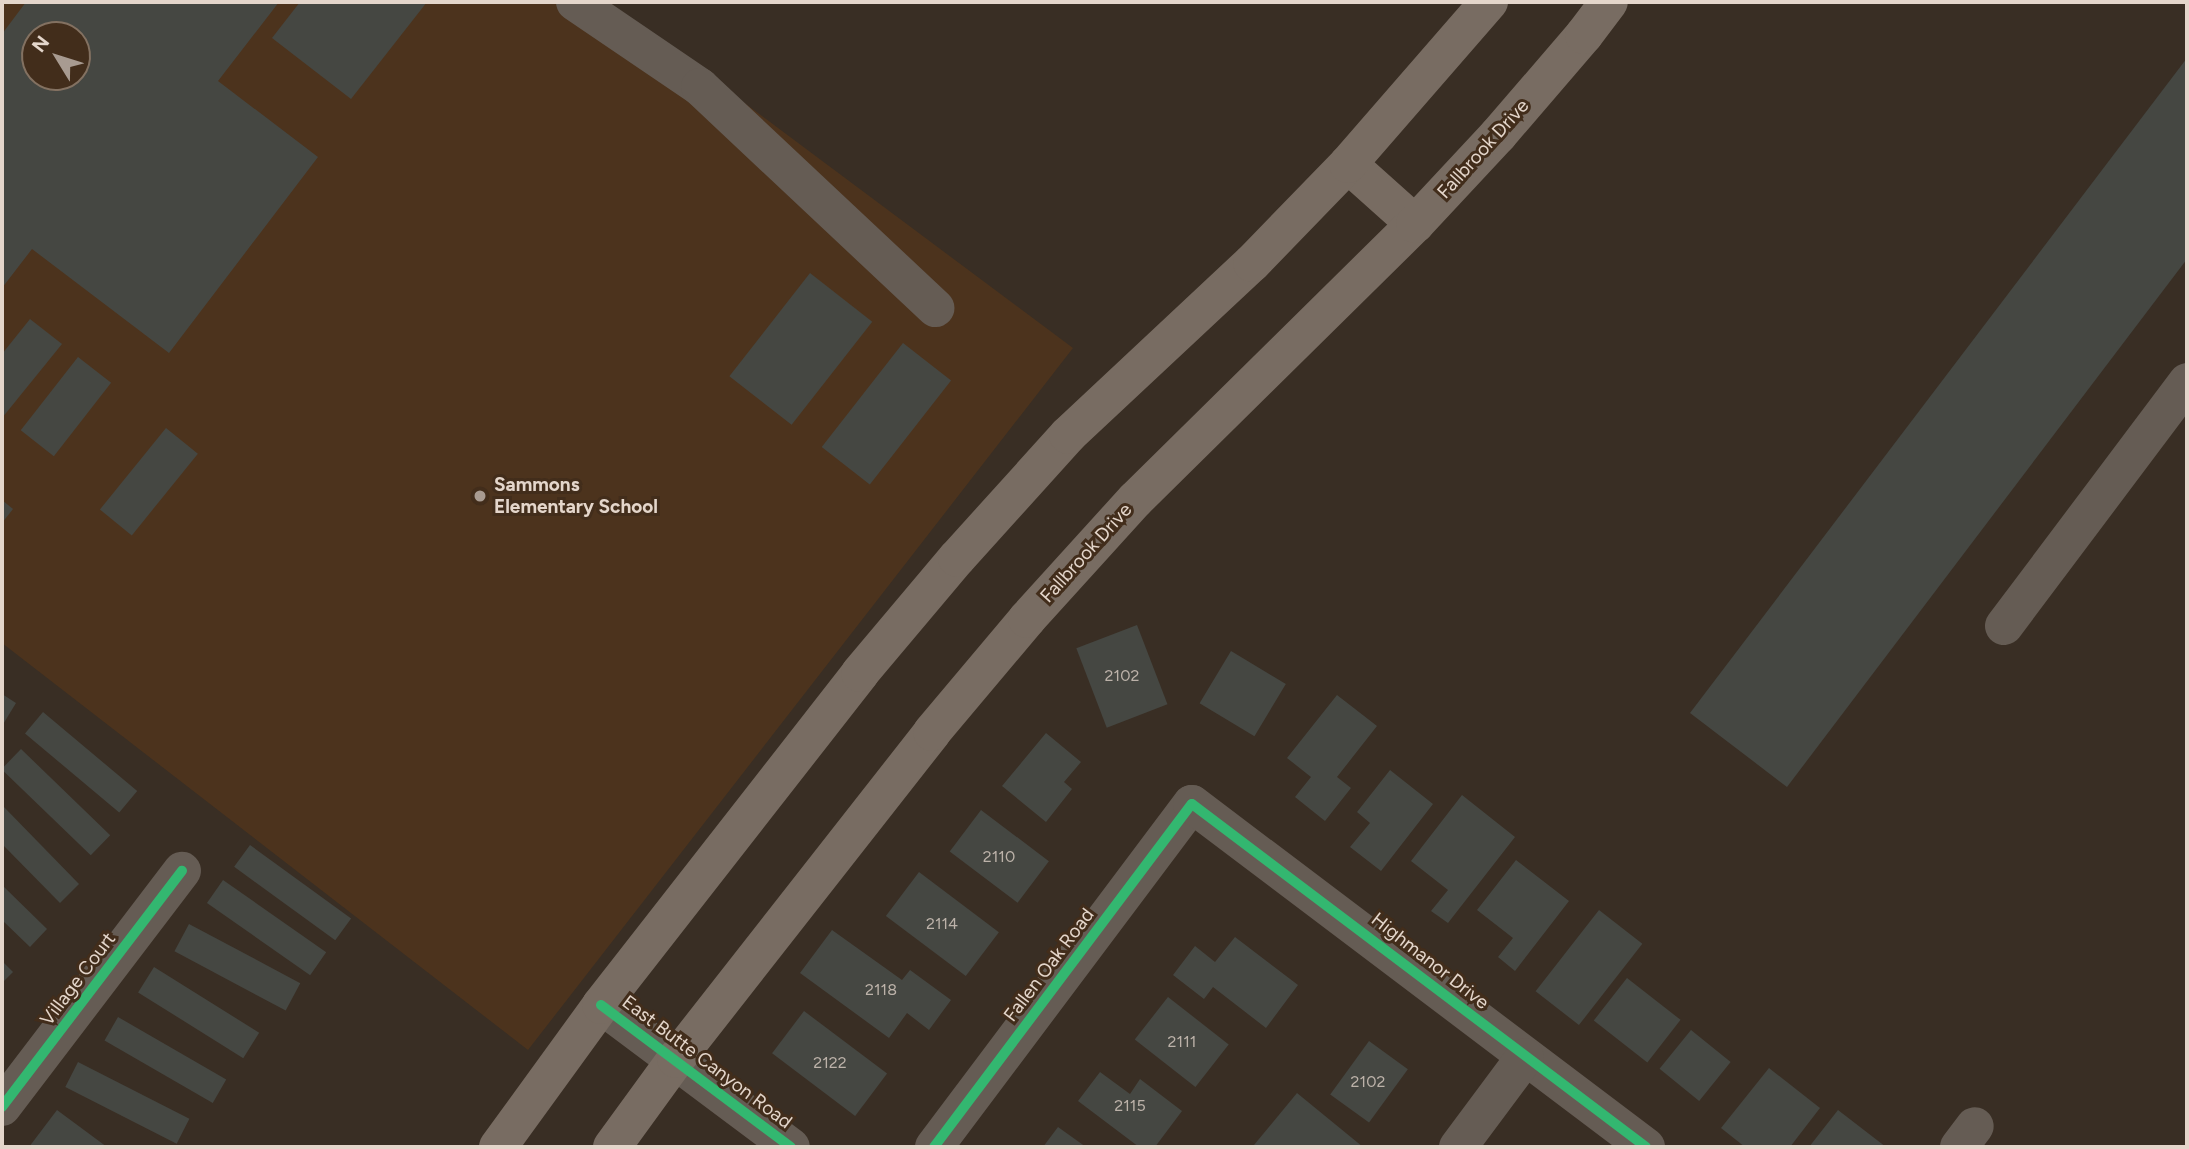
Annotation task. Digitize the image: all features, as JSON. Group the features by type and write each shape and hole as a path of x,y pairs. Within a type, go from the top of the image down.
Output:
{"main road":[{"path":"498,1147 601,1005 860,673 957,558 1069,435 1252,262 1348,164 1489,2"},
{"name":"Fallbrook Drive","path":"612,1147 676,1059 932,732 1027,619 1135,499 1415,224 1498,135 1584,36 1609,2"},
{"path":"1348,164 1415,224"}],"street":[{"path":"575,2 700,87 935,308"},
{"path":"2004,626 2187,382"},
{"name":"Highmanor Drive","path":"1192,804 1323,900 1646,1147"},
{"name":"Fallen Oak Road","path":"934,1147 1192,804"},
{"name":"Village Court","path":"2,1107 182,871"},
{"name":"East Butte Canyon Road","path":"601,1005 791,1147"},
{"path":"1458,1147 1525,1057"}],"shaded area":[{"name":"Sammons Elementary School","path":"2,2 609,2 1073,348 528,1050 2,643"}],"building":[{"path":"26,2 279,2 218,81 318,157 169,353 32,249 2,288 2,34"},
{"path":"300,2 427,2 351,99 272,38"},
{"path":"2187,58 2187,259 1787,787 1690,713"},
{"path":"810,273 872,322 792,425 729,376"},
{"path":"30,319 62,344 2,418 2,354"},
{"path":"903,343 951,381 870,485 822,447"},
{"path":"78,357 111,383 54,456 21,430"},
{"path":"166,428 198,454 132,535 100,510"},
{"path":"2,500 13,509 2,523"},
{"path":"1137,625 1167,704 1107,728 1076,648"},
{"path":"1231,651 1286,684 1254,736 1200,703"},
{"path":"2,694 16,703 2,726"},
{"path":"1337,695 1377,726 1337,777 1351,788 1325,821 1295,797 1311,777 1287,758"},
{"path":"43,712 137,791 119,813 25,733"},
{"path":"1046,733 1081,762 1064,782 1072,789 1046,822 1002,786"},
{"path":"21,749 110,835 91,855 2,770"},
{"path":"1390,770 1433,804 1381,871 1350,847 1370,823 1357,812"},
{"path":"1462,795 1515,837 1448,923 1431,911 1448,890 1411,861"},
{"path":"2,805 79,884 60,903 2,844"},
{"path":"981,810 1049,861 1018,903 950,852"},
{"path":"250,845 351,918 335,940 234,867"},
{"path":"1516,860 1569,901 1515,971 1498,957 1513,938 1477,910"},
{"path":"919,872 999,932 966,976 886,916"},
{"path":"223,880 326,952 310,975 207,903"},
{"path":"2,885 47,929 30,947 2,920"},
{"path":"1599,910 1642,944 1579,1025 1536,991"},
{"path":"189,924 300,983 286,1011 174,951"},
{"path":"832,930 902,980 910,970 951,1000 929,1030 907,1013 889,1038 800,973"},
{"path":"1235,937 1298,985 1266,1028 1213,987 1204,999 1173,975 1195,946 1215,962"},
{"path":"2,961 13,972 2,983"},
{"path":"154,967 259,1033 243,1058 138,992"},
{"path":"1627,978 1681,1020 1647,1062 1594,1021"},
{"path":"1168,997 1229,1044 1195,1087 1135,1040"},
{"path":"804,1011 887,1074 855,1116 772,1053"},
{"path":"118,1017 226,1080 213,1103 105,1040"},
{"path":"1691,1030 1731,1062 1699,1101 1660,1069"},
{"path":"1369,1041 1408,1069 1369,1123 1330,1094"},
{"path":"78,1062 189,1119 177,1144 65,1087"},
{"path":"1769,1068 1820,1108 1790,1147 1745,1147 1721,1128"},
{"path":"1100,1072 1130,1094 1140,1079 1182,1111 1155,1147 1139,1147 1078,1101"},
{"path":"1297,1093 1363,1147 1254,1145"},
{"path":"57,1110 107,1147 29,1147"},
{"path":"1838,1110 1886,1147 1809,1147"},
{"path":"1058,1127 1086,1147 1043,1147"}],"cycle path":[{"path":"934,1147 1192,804 1646,1147"},
{"path":"2,1107 182,871"},
{"path":"601,1005 791,1147"}],"place":[{"name":"Sammons Elementary School","path":"480,496"}]}
